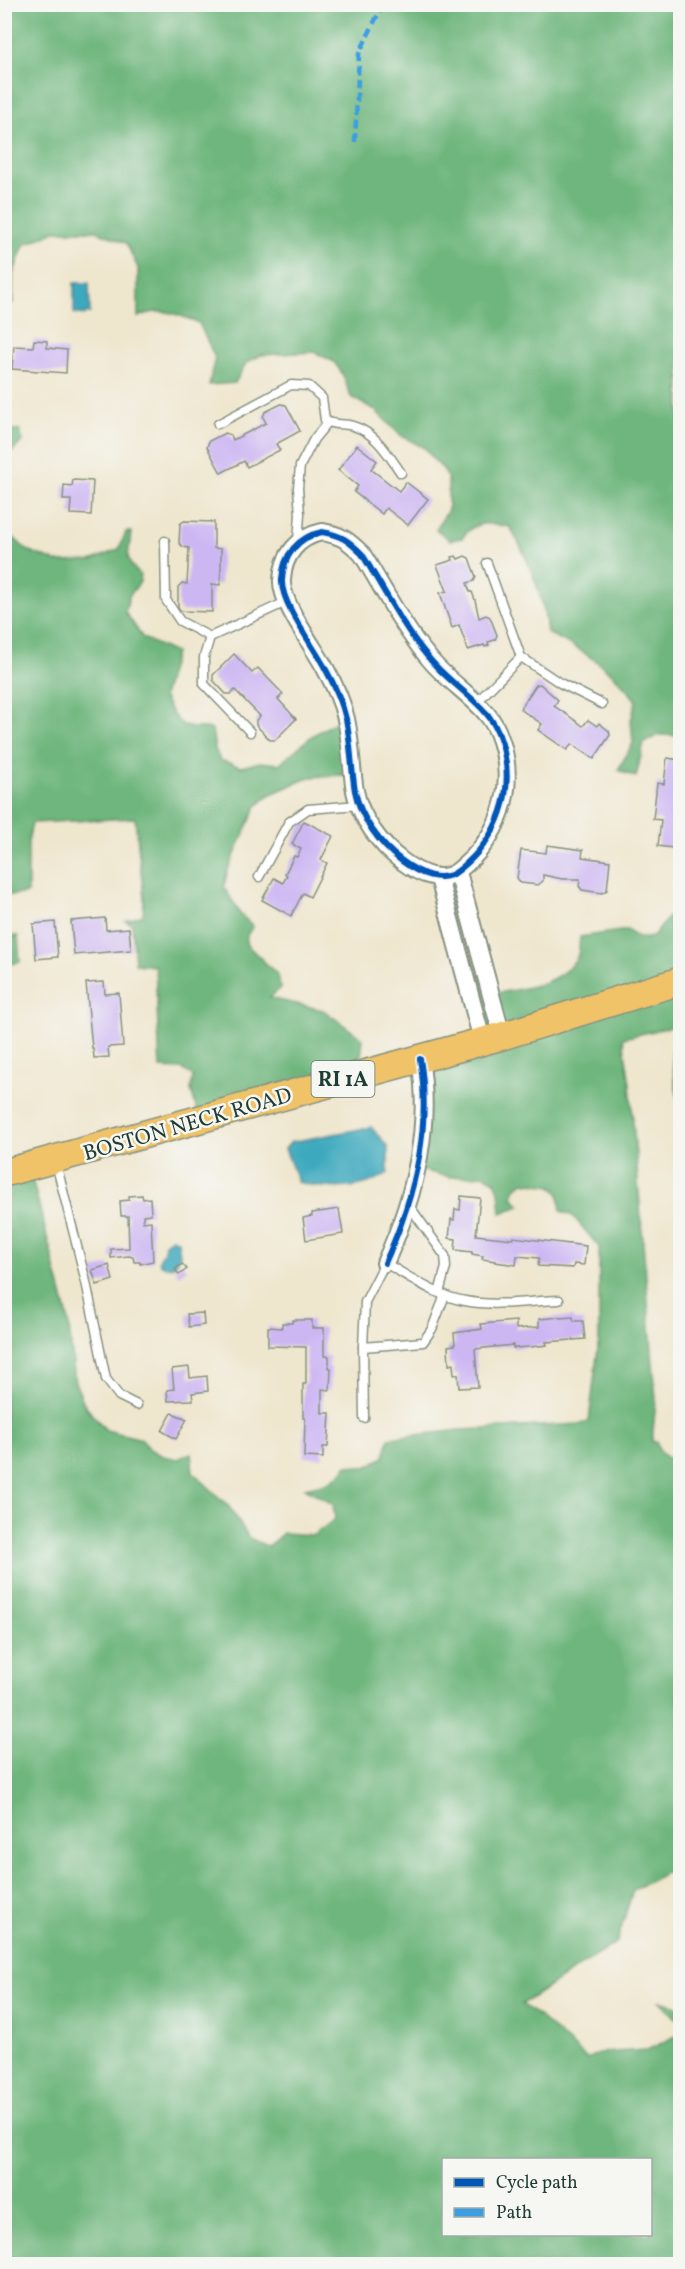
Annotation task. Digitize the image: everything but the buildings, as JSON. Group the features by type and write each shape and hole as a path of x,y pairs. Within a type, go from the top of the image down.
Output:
{"main road":[{"name":"BOSTON NECK ROAD","path":"4,1173 420,1059 681,981"}],"street":[{"path":"322,532 338,535 350,542 362,554 426,655 441,673 486,712 498,732 507,768 507,788 501,815 485,843 458,872 449,877 439,878 420,872 395,855 377,836 355,792 348,734 341,702 286,602 282,585 284,565 298,542 305,537 322,532"},
{"path":"458,872 485,971 492,1038"},
{"path":"439,878 466,977 492,1038"},
{"path":"466,977 485,971"},
{"path":"385,1263 408,1204 420,1154 425,1087 420,1059"}],"lane":[{"path":"218,424 291,385 309,386 322,398 325,420 333,425 352,425 377,440 401,473"},
{"path":"298,542 300,466 314,439 328,422"},
{"path":"165,541 166,600 180,621 210,637"},
{"path":"487,563 521,657 560,683 602,704"},
{"path":"250,732 204,684 204,657 210,637 286,602"},
{"path":"475,703 521,657"},
{"path":"259,877 290,822 308,809 360,805"},
{"path":"55,1159 86,1282 106,1379 119,1395 137,1405"},
{"path":"363,1347 423,1342 432,1329 442,1294 446,1256 408,1204"},
{"path":"364,1418 363,1322 365,1302 385,1263 442,1294 464,1301 488,1303 559,1300"}],"green space":[{"path":"5,4 680,5 680,735 659,735 644,742 636,777 618,770 633,743 631,720 636,701 608,670 572,645 547,633 534,578 510,527 496,524 478,525 462,538 450,540 436,529 448,510 448,479 444,470 426,449 400,435 375,410 351,397 342,373 334,362 315,352 261,355 246,363 235,383 209,385 215,358 199,323 169,312 155,312 138,317 138,268 126,243 97,231 55,231 24,245 13,274 13,303 5,306"},
{"path":"4,429 19,430 23,441 5,458"},
{"path":"5,530 27,550 57,562 91,561 119,549 126,532 131,532 128,557 131,565 140,575 140,582 129,596 125,612 143,638 175,653 163,697 176,719 184,726 212,730 215,749 220,760 241,767 260,762 279,764 313,735 346,716 356,774 310,777 269,795 256,807 227,872 224,887 240,914 253,926 247,935 246,944 278,975 280,988 270,998 323,1010 363,1039 359,1074 199,1119 191,1089 193,1076 182,1069 160,1068 155,966 135,964 132,924 126,921 143,915 144,898 135,818 32,823 28,842 28,893 5,896"},
{"path":"668,917 680,920 680,1025 623,1038 630,1084 656,1400 652,1442 656,1442 661,1453 680,1466 680,1875 667,1872 633,1890 617,1942 522,2004 587,2059 599,2053 647,2050 680,2034 680,2264 5,2264 5,1174 29,1167 68,1318 75,1382 85,1406 106,1430 142,1439 149,1449 163,1456 178,1459 191,1453 193,1472 230,1508 249,1538 269,1547 283,1533 314,1535 335,1519 333,1504 305,1488 334,1479 347,1465 367,1467 384,1457 389,1438 461,1430 580,1424 589,1421 599,1339 599,1247 573,1216 561,1211 559,1194 552,1186 523,1182 514,1190 513,1197 520,1206 501,1213 499,1191 495,1181 484,1175 450,1177 420,1170 421,1063 489,1042 474,976 480,973 497,993 530,987 551,980 569,968 577,957 580,937 627,930 641,938 655,934"},
{"path":"5,935 18,936 20,962 5,965"},
{"path":"680,1032 680,1105 672,1054 674,1040"},
{"path":"660,2001 680,2007 680,2022"}],"water":[{"path":"74,283 89,283 90,313 85,313 85,315 74,313"},
{"path":"371,1127 388,1147 388,1173 356,1186 333,1187 298,1182 285,1149 291,1142"},
{"path":"172,1238 178,1241 180,1255 174,1266 166,1267 160,1264 159,1260 165,1243"}],"marked path":[{"path":"355,142 359,54 383,4"}],"cycle path":[{"path":"322,532 344,539 362,554 401,620 419,645 435,665 486,713 501,741 507,777 501,812 494,828 473,858 459,870 445,877 430,876 402,861 372,830 361,811 355,791 348,728 342,706 328,674 292,612 283,589 283,571 293,548 313,534 322,532"},
{"path":"385,1263 404,1214 418,1163 424,1111 420,1059"}]}
